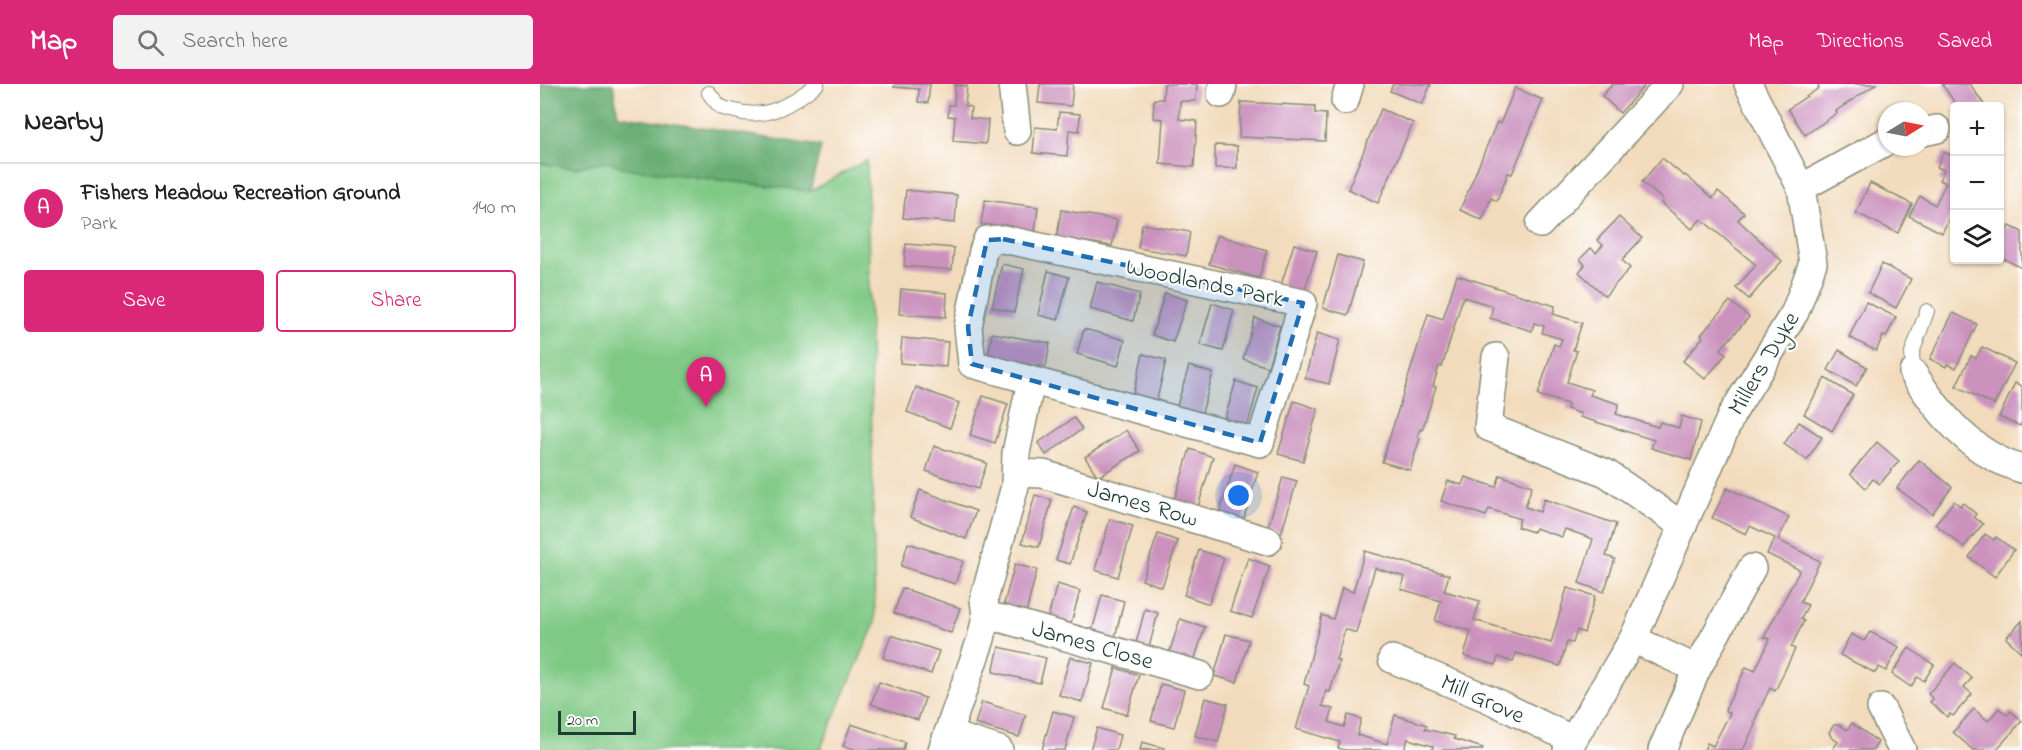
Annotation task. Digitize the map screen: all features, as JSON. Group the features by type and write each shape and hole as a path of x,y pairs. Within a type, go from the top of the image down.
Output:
{"street":[{"path":"1012,84 1017,131"},
{"path":"1540,224 1670,84"},
{"name":"Millers Dyke","path":"1570,745 1633,639 1732,414 1795,312 1814,263 1801,188 1748,84"},
{"path":"1801,188 1878,146"},
{"name":"Woodlands Park","path":"1003,239 1303,303 1260,443 1031,381 972,364 968,327 987,240 1003,239"},
{"path":"1496,357 1488,427 1606,473 1683,526"},
{"path":"1914,373 1919,402 1984,452 2006,465 2022,469"},
{"path":"999,750 945,742 981,639 986,617 984,599 1015,486 1016,453 1031,381"},
{"name":"James Row","path":"1016,473 1043,474 1268,541"},
{"path":"1662,750 1696,669 1752,568"},
{"name":"James Close","path":"986,617 1004,619 1200,675"},
{"path":"1633,639 1696,669"},
{"name":"Mill Grove","path":"1390,658 1489,699 1570,745"},
{"path":"1881,708 1902,750"}],"lane":[{"path":"709,93 721,106 742,113 763,114 796,100 817,84"},
{"path":"1914,373 1912,353 1927,311"}],"highlighted area":[{"path":"1003,239 1303,303 1260,443 972,364 968,327 987,240"}],"green space":[{"path":"540,84 613,84 618,115 821,146 810,191 625,168 611,162 594,163 576,168 540,163"},
{"path":"867,160 875,623 820,750 540,750 540,163 576,168 594,163 611,162 625,168 810,191"}],"building":[{"path":"895,84 930,84 928,103 918,102 919,89 894,87"},
{"path":"1040,84 1073,84 1071,106 1038,103"},
{"path":"1164,84 1197,84 1196,101 1180,101 1179,119 1197,121 1194,167 1160,164 1163,119 1153,118 1154,99 1163,99"},
{"path":"1393,84 1431,84 1422,104 1390,91"},
{"path":"1613,84 1646,84 1620,113 1602,96"},
{"path":"1821,84 1876,84 1805,135 1788,109 1819,88"},
{"path":"1942,84 1970,84 1982,102 1954,102"},
{"path":"955,85 967,86 965,106 971,107 970,118 988,120 986,144 953,141 955,117 948,116 949,105 954,105"},
{"path":"1515,88 1543,100 1512,174 1508,173 1497,201 1491,198 1482,220 1460,210 1497,122 1500,124"},
{"path":"1241,102 1315,106 1315,113 1326,114 1325,141 1239,137"},
{"path":"1381,109 1413,123 1378,203 1348,189"},
{"path":"1059,112 1080,114 1079,131 1069,130 1067,156 1033,153 1035,127 1057,129"},
{"path":"1215,145 1237,146 1237,168 1215,168"},
{"path":"1944,152 1950,155 1950,216 1942,233 1909,216 1920,196 1935,205 1946,183 1939,180 1944,170 1937,167"},
{"path":"1662,158 1713,198 1718,191 1744,213 1738,220 1782,261 1749,299 1736,288 1756,265 1701,219 1692,229 1661,203 1663,200 1642,182"},
{"path":"1870,183 1912,204 1898,233 1856,213"},
{"path":"906,190 957,195 955,223 903,218"},
{"path":"985,200 1038,207 1035,232 981,224"},
{"path":"1061,210 1117,220 1112,246 1057,237"},
{"path":"1619,217 1642,238 1622,260 1630,268 1605,296 1579,272 1585,265 1580,259 1591,248 1596,253 1603,245 1597,240"},
{"path":"1142,224 1190,232 1186,256 1138,248"},
{"path":"2010,226 2022,232 2022,268 2004,259 2004,227 2008,229"},
{"path":"1217,235 1267,250 1259,278 1209,264"},
{"path":"906,244 954,248 952,270 904,266"},
{"path":"1294,244 1317,251 1303,295 1280,288"},
{"path":"1338,255 1363,262 1348,315 1323,308"},
{"path":"1002,264 1024,269 1014,312 992,307"},
{"path":"1882,264 1911,279 1896,308 1868,293"},
{"path":"1048,271 1069,277 1058,320 1038,315"},
{"path":"1457,275 1555,306 1553,314 1582,323 1573,350 1577,351 1567,382 1592,390 1590,395 1619,404 1616,414 1658,427 1660,422 1679,428 1682,416 1701,422 1691,460 1651,448 1654,440 1580,417 1581,414 1567,409 1568,404 1538,395 1554,344 1559,346 1562,339 1542,333 1544,326 1534,323 1532,331 1490,318 1493,306 1463,297 1442,367 1439,366 1433,386 1436,387 1422,430 1420,429 1417,437 1420,438 1410,470 1382,462 1428,314 1443,319"},
{"path":"1097,282 1140,294 1133,321 1090,309"},
{"path":"901,289 947,293 946,317 899,314"},
{"path":"1165,293 1187,300 1173,342 1152,335"},
{"path":"1730,301 1749,317 1721,349 1726,354 1705,379 1683,361 1703,337 1701,335"},
{"path":"1866,302 1896,317 1876,351 1849,337"},
{"path":"1212,303 1234,310 1223,351 1200,345"},
{"path":"1953,313 1977,324 1956,368 1947,364 1946,367 1930,359"},
{"path":"1255,318 1280,326 1268,367 1243,359"},
{"path":"1084,329 1125,340 1118,366 1077,354"},
{"path":"992,333 1050,343 1046,367 988,358"},
{"path":"1317,333 1340,340 1329,384 1305,378"},
{"path":"902,338 948,342 946,367 900,363"},
{"path":"1982,347 2015,363 1994,405 1956,386 1971,356 1976,358"},
{"path":"1839,350 1867,367 1856,386 1828,370"},
{"path":"1143,354 1166,360 1156,404 1132,398"},
{"path":"1189,366 1213,373 1201,416 1176,409"},
{"path":"1825,378 1853,395 1832,431 1804,414"},
{"path":"1236,381 1258,388 1247,428 1224,421"},
{"path":"2015,383 2022,386 2020,426 1999,417"},
{"path":"916,387 959,403 950,428 907,412"},
{"path":"983,396 1008,404 995,443 970,435"},
{"path":"1294,401 1318,409 1303,461 1278,454"},
{"path":"1074,418 1082,429 1046,455 1038,443"},
{"path":"1799,422 1822,437 1807,460 1784,444"},
{"path":"1126,430 1140,451 1098,477 1085,457"},
{"path":"1877,442 1899,461 1880,484 1873,479 1866,488 1850,474"},
{"path":"934,446 987,463 978,489 926,471"},
{"path":"1190,449 1213,457 1197,510 1173,504"},
{"path":"1919,460 1952,487 1932,514 1897,488"},
{"path":"1235,464 1258,472 1243,521 1219,514"},
{"path":"1500,475 1532,486 1525,507 1540,512 1544,499 1616,524 1606,556 1615,559 1604,592 1579,583 1593,539 1565,529 1562,537 1535,528 1533,532 1517,527 1520,519 1489,509 1486,516 1441,501 1448,481 1462,485 1465,477 1496,487"},
{"path":"1283,477 1297,481 1281,534 1267,530"},
{"path":"1727,488 1789,517 1778,540 1820,561 1800,602 1808,605 1801,619 1804,621 1791,647 1795,649 1775,691 1770,688 1743,750 1704,750 1707,743 1713,746 1730,713 1725,710 1746,667 1755,671 1770,639 1764,637 1800,570 1767,554 1775,538 1750,526 1746,534 1712,518"},
{"path":"920,490 976,511 966,539 910,517"},
{"path":"1035,495 1052,500 1039,547 1022,543"},
{"path":"1954,501 1960,506 1963,503 1976,514 1974,517 1983,524 1964,547 1935,524"},
{"path":"1074,507 1087,512 1070,564 1056,560"},
{"path":"1110,519 1133,526 1118,577 1095,570"},
{"path":"1158,534 1178,541 1162,587 1142,580"},
{"path":"1985,534 1994,540 1996,537 2014,550 1995,577 1969,557"},
{"path":"908,543 963,561 955,584 901,566"},
{"path":"1199,550 1224,558 1209,604 1184,595"},
{"path":"1365,551 1449,575 1444,591 1480,601 1474,620 1551,643 1567,588 1595,596 1584,633 1577,630 1573,643 1567,642 1560,666 1516,653 1513,662 1498,657 1496,665 1464,656 1471,631 1435,621 1441,601 1401,589 1405,577 1375,568 1356,633 1345,629 1330,692 1326,691 1322,706 1333,709 1329,722 1344,727 1348,715 1361,719 1357,735 1387,744 1395,715 1427,725 1425,729 1455,736 1454,739 1483,748 1482,750 1432,750 1433,746 1408,739 1404,750 1345,750 1338,748 1340,742 1296,729 1309,686 1304,684 1322,615 1333,619 1342,588 1353,592"},
{"path":"1248,558 1270,566 1252,618 1230,611"},
{"path":"1015,564 1037,570 1026,613 1003,607"},
{"path":"1057,584 1080,591 1070,627 1047,621"},
{"path":"902,588 960,608 951,633 894,613"},
{"path":"1102,595 1124,601 1114,641 1091,635"},
{"path":"1145,609 1158,613 1148,651 1135,647"},
{"path":"1180,619 1205,627 1193,664 1168,657"},
{"path":"2022,621 2022,653 2006,638"},
{"path":"1870,632 1899,647 1886,671 1879,667 1875,673 1840,655 1851,634 1864,641"},
{"path":"1226,634 1249,640 1237,682 1214,676"},
{"path":"891,635 939,651 931,674 883,658"},
{"path":"999,647 1046,658 1040,683 993,672"},
{"path":"1909,648 1934,665 1924,681 1917,677 1911,687 1892,674"},
{"path":"1070,657 1093,663 1082,702 1059,695"},
{"path":"1955,663 1972,678 1964,687 1972,694 1953,716 1950,714 1947,717 1930,702 1933,699 1928,694"},
{"path":"1116,668 1139,675 1127,715 1104,708"},
{"path":"879,682 925,698 918,720 871,704"},
{"path":"1161,684 1184,690 1174,727 1151,721"},
{"path":"1205,698 1228,704 1218,742 1195,736"},
{"path":"982,702 1026,715 1019,737 975,724"},
{"path":"1999,708 2007,715 2011,711 2022,721 1996,750 1973,750 1953,732 1974,709 1988,721"},
{"path":"1053,711 1074,717 1065,750 1042,750"},
{"path":"1852,723 1878,742 1873,750 1832,750 1838,742 1831,737 1829,732 1834,725 1840,725 1847,730"},
{"path":"851,724 905,742 903,750 857,750 843,746"},
{"path":"1097,728 1120,735 1116,750 1090,750"},
{"path":"1142,742 1164,748 1164,750 1140,750"}],"place":[{"name":"Fishers Meadow Recreation Ground","path":"706,407"}]}
